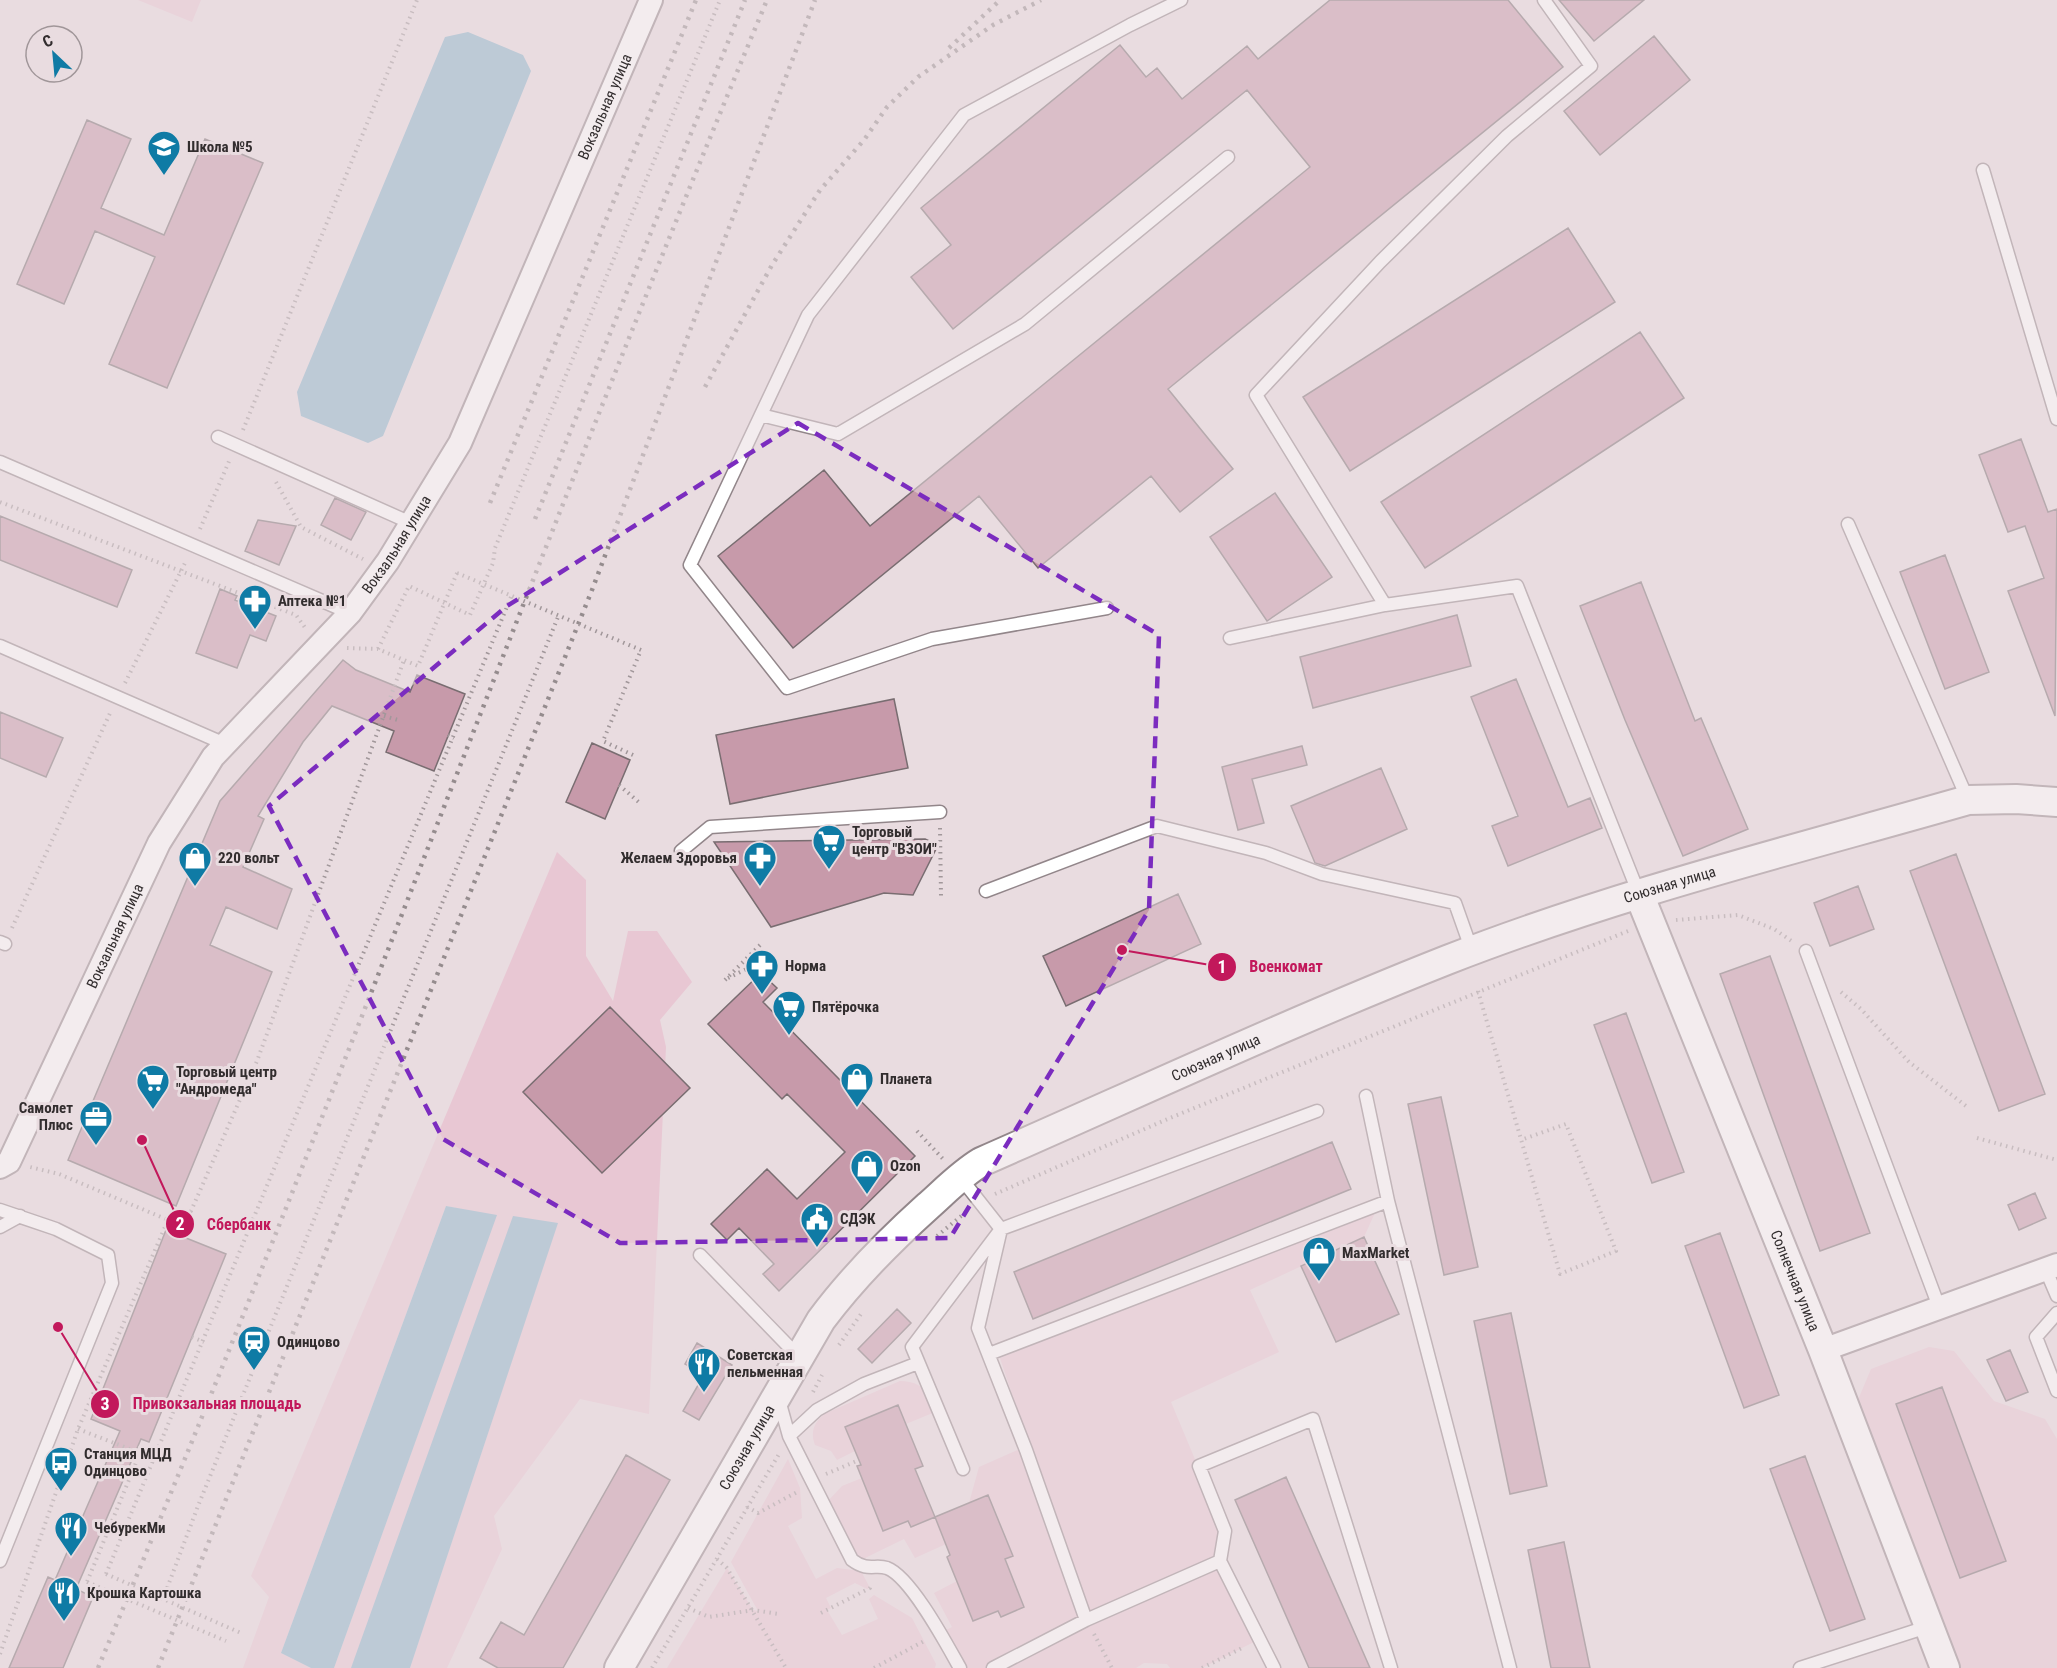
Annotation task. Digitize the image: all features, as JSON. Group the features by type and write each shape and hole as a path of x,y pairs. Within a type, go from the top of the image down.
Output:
{"street":[{"name":"Вокзальная улица","path":"0,1167 9,1162 159,843 213,757 350,613 411,523 460,443 651,0"},
{"name":"Союзная улица","path":"619,1668 798,1356 847,1285 953,1169 981,1162 1212,1060 1472,951 1639,894 1968,800 2016,799 2057,802"},
{"name":"Солнечная улица","path":"1639,894 1823,1350 1927,1627 1945,1668"},
{"path":"1823,1350 2051,1267"}],"lane":[{"path":"1107,608 932,639 787,688 690,565 808,315 964,115 1181,0"},
{"path":"1385,605 1256,395 1380,262 1507,136 1591,66 1544,0"},
{"path":"761,415 838,434 1025,324 1228,157"},
{"path":"1983,170 2057,419"},
{"path":"218,437 411,523"},
{"path":"0,462 350,613"},
{"path":"1848,524 1968,800"},
{"path":"1230,638 1385,605 1517,586 1639,894"},
{"path":"0,646 225,744"},
{"path":"681,851 710,827 940,812"},
{"path":"986,891 1157,826 1266,853 1322,874 1455,903 1472,951"},
{"path":"1806,951 1939,1307"},
{"path":"1366,1096 1388,1201 1510,1668"},
{"path":"963,1469 912,1347 1001,1229 1317,1111"},
{"path":"953,1169 1001,1229"},
{"path":"989,1354 1388,1201"},
{"path":"0,1210 56,1229 108,1255 112,1283 0,1561"},
{"path":"0,1227 20,1216"},
{"path":"1001,1229 978,1328 1086,1620"},
{"path":"700,1256 798,1356"},
{"path":"2051,1267 2057,1296"},
{"path":"2057,1313 2036,1337 2057,1391"},
{"path":"789,1436 817,1410 864,1384 918,1363"},
{"path":"777,1393 789,1436 852,1560 858,1565 875,1569 886,1568 914,1592 960,1668"},
{"path":"1274,1668 1220,1561 1225,1532 1199,1466 1314,1419 1391,1668"},
{"path":"993,1668 1086,1620 1220,1561"},
{"path":"1800,1668 1927,1627"}],"path":[{"path":"3,943 118,697 193,545 236,446 417,0"},
{"path":"378,649 409,586 470,615 493,563 495,548 720,0"},
{"path":"263,457 301,527 374,564"},
{"path":"0,502 296,615 319,647 378,649 418,666 457,573 640,650"},
{"path":"241,1633 106,1575 511,597 640,650"},
{"path":"163,1599 198,1506 558,617"},
{"path":"601,747 640,650"},
{"path":"633,755 603,741 640,650"},
{"path":"168,1220 190,1210 257,1061 404,660"},
{"path":"384,716 398,720"},
{"path":"448,735 454,738"},
{"path":"619,785 641,804"},
{"path":"940,812 941,896"},
{"path":"1694,917 1738,915 1774,929 1806,951"},
{"path":"757,964 724,980 762,943"},
{"path":"1818,988 1836,989 1861,1009 1909,1062 1966,1106"},
{"path":"1478,991 1521,1140 1560,1274 1616,1251 1566,1124 1521,1140"},
{"path":"917,1131 953,1169"},
{"path":"1977,1138 2057,1160"},
{"path":"127,1311 133,1314"},
{"path":"192,1337 204,1342"},
{"path":"0,1654 78,1430 140,1453 87,1582 226,1641"},
{"path":"811,1480 859,1460"},
{"path":"747,1507 758,1514 800,1491"},
{"path":"717,1559 727,1568 786,1668"},
{"path":"821,1613 870,1588 875,1569"},
{"path":"688,1608 710,1617 753,1610 779,1614"},
{"path":"1086,1620 1112,1668"},
{"path":"873,1668 940,1633"},
{"path":"1202,1668 1260,1639"}],"highlighted area":[{"path":"798,423 1159,635 1149,910 950,1238 620,1243 443,1139 269,806 507,606"}],"shaded area":[{"path":"138,0 201,0 192,22"},
{"path":"557,852 586,880 586,956 613,1001 628,931 657,931 692,982 660,1020 666,1047 649,1414 580,1399 494,1516 502,1549 447,1668 410,1668 557,1223 351,1668 334,1668 496,1216 446,1206 281,1653 311,1668 243,1668 269,1597 251,1576"},
{"path":"1379,1204 1364,1237 1250,1290 1279,1352 1171,1402 1225,1531 1220,1561 1260,1639 1202,1668 1170,1668 1167,1664 1144,1663 1136,1668 960,1668 940,1633 952,1627 934,1593 957,1581 974,1621 998,1611 1001,1617 1024,1607 1005,1559 1012,1556 969,1503 979,1467 1022,1448 1080,1600 1000,1358"},
{"path":"1929,1347 1954,1351 1994,1401 2045,1419 2057,1439 2057,1668 1956,1668 1852,1414 1871,1369"},
{"path":"900,1381 914,1383 923,1389 935,1412 906,1424 845,1427 855,1451 837,1460 831,1451 815,1445 814,1428 824,1414"},
{"path":"788,1459 800,1488 802,1518 788,1526 816,1579 837,1568 861,1571 870,1588 867,1589 855,1583 826,1598 831,1608 827,1610 842,1635 878,1619 869,1599 874,1595 912,1618 936,1664 935,1668 667,1668 727,1568 753,1610 758,1611 731,1562"},
{"path":"862,1478 883,1531 908,1521 911,1527 935,1517 946,1544 915,1558 904,1539 863,1559 857,1558 827,1502 842,1486"}],"water":[{"path":"468,32 523,55 531,71 383,436 368,443 301,416 297,392 445,37"},
{"path":"446,1206 497,1215 334,1668 311,1668 281,1653"},
{"path":"513,1216 558,1223 410,1668 351,1668"}],"building":[{"path":"1330,0 1508,0 1563,67 1168,389 1233,469 1180,512 1151,476 1038,568 979,496 793,648 718,556 824,470 870,526 1310,167 1247,90 953,329 911,277 951,245 921,208 1120,45 1146,77 1157,68 1182,99 1247,46 1258,59"},
{"path":"1559,0 1644,0 1594,41"},
{"path":"1654,36 1690,80 1600,155 1564,111"},
{"path":"87,120 131,139 101,208 164,235 205,139 263,163 167,388 109,364 155,257 95,231 64,304 17,284"},
{"path":"1568,228 1615,302 1350,471 1303,397"},
{"path":"1640,332 1684,398 1425,568 1381,502"},
{"path":"2021,439 2048,512 2057,509 2055,716 2008,591 2044,578 2025,526 2008,532 1979,455"},
{"path":"1275,493 1332,577 1267,621 1210,537"},
{"path":"335,498 366,512 351,540 321,525"},
{"path":"0,516 132,570 117,607 0,560"},
{"path":"258,520 296,526 279,565 245,551"},
{"path":"1945,555 1989,672 1945,689 1900,572"},
{"path":"1641,582 1695,721 1701,718 1748,829 1683,856 1625,720 1580,606"},
{"path":"220,589 237,596 235,600 276,616 266,641 250,635 237,668 196,653"},
{"path":"1457,615 1471,666 1313,708 1300,657"},
{"path":"343,660 356,670 410,692 417,675 465,694 434,771 386,752 394,731 332,706 303,742 258,816 264,819 243,867 292,889 277,929 226,907 210,945 272,972 176,1206 68,1160 220,801"},
{"path":"1516,679 1568,807 1590,798 1602,828 1508,866 1492,826 1518,816 1471,697"},
{"path":"894,699 908,768 730,804 716,735"},
{"path":"0,712 63,738 46,777 0,758"},
{"path":"592,743 630,760 605,819 566,802"},
{"path":"1302,746 1307,765 1252,779 1264,823 1238,830 1222,767"},
{"path":"1381,768 1407,829 1325,866 1315,863 1291,806"},
{"name":"Торговый центр \"ВЗОИ\"","path":"925,839 938,845 913,895 884,893 771,927 714,842"},
{"path":"1956,854 2045,1094 1999,1111 1910,871"},
{"path":"1858,886 1874,929 1830,946 1814,903"},
{"path":"1178,894 1201,944 1066,1006 1043,956"},
{"path":"1770,956 1870,1233 1820,1251 1720,974"},
{"path":"761,973 777,988 763,1002 915,1156 779,1291 763,1274 774,1264 739,1228 727,1240 711,1224 767,1169 797,1199 845,1152 787,1094 782,1099 708,1024"},
{"path":"610,1007 690,1088 602,1173 523,1092"},
{"path":"1626,1013 1684,1172 1652,1183 1594,1025"},
{"path":"1441,1097 1478,1267 1444,1275 1408,1104"},
{"path":"1332,1142 1351,1189 1033,1319 1014,1272"},
{"path":"2035,1193 2046,1218 2019,1230 2008,1205"},
{"path":"166,1230 226,1254 149,1442 141,1439 76,1589 93,1597 63,1668 9,1668 48,1577 55,1580 120,1431 91,1419"},
{"path":"1720,1233 1779,1395 1744,1408 1685,1246"},
{"path":"1364,1237 1399,1314 1336,1342 1301,1266"},
{"path":"897,1309 911,1323 872,1363 858,1349"},
{"path":"1511,1313 1547,1486 1510,1494 1474,1321"},
{"name":"Советская пельменная","path":"697,1343 732,1365 699,1420 683,1411 704,1375 685,1364"},
{"path":"2010,1350 2028,1392 2006,1401 1987,1360"},
{"path":"1942,1387 2006,1561 1960,1578 1896,1404"},
{"path":"898,1405 923,1466 915,1469 935,1517 911,1527 908,1521 883,1531 857,1466 861,1465 845,1427"},
{"path":"626,1455 670,1480 563,1668 498,1668 480,1658 501,1622 524,1635"},
{"path":"1805,1456 1865,1619 1830,1631 1770,1469"},
{"path":"1286,1477 1370,1668 1309,1668 1235,1500"},
{"path":"988,1495 1013,1556 1005,1559 1024,1607 1001,1617 998,1611 973,1621 947,1557 950,1555 935,1517"},
{"path":"1564,1542 1590,1668 1551,1668 1528,1550"}],"railway":[{"path":"490,503 696,0"},
{"path":"535,519 745,0"},
{"path":"98,1668 268,1252 598,416 767,0"},
{"path":"158,1668 592,590 815,0"},
{"path":"949,48 1000,0"},
{"path":"705,387 772,265 820,190 864,140 887,107 918,77 993,25 1041,0"}],"place":[{"name":"Школа №5","path":"164,176"},
{"name":"Аптека №1","path":"255,630"},
{"name":"Торговый центр \"ВЗОИ\"","path":"829,870"},
{"name":"220 вольт","path":"195,887"},
{"name":"Желаем Здоровья","path":"760,887"},
{"name":"Военкомат","path":"1122,950"},
{"name":"Норма","path":"762,995"},
{"name":"Пятёрочка","path":"789,1036"},
{"name":"Планета","path":"857,1108"},
{"name":"Торговый центр \"Андромеда\"","path":"153,1110"},
{"name":"Сбербанк","path":"142,1140"},
{"name":"Самолет Плюс","path":"96,1146"},
{"name":"Ozon","path":"867,1195"},
{"name":"СДЭК","path":"817,1248"},
{"name":"MaxMarket","path":"1319,1282"},
{"name":"Привокзальная площадь","path":"58,1327"},
{"name":"Одинцово","path":"254,1371"},
{"name":"Советская пельменная","path":"704,1393"},
{"name":"Станция МЦД Одинцово","path":"61,1492"},
{"name":"ЧебурекМи","path":"71,1557"},
{"name":"Крошка Картошка","path":"64,1622"}]}
